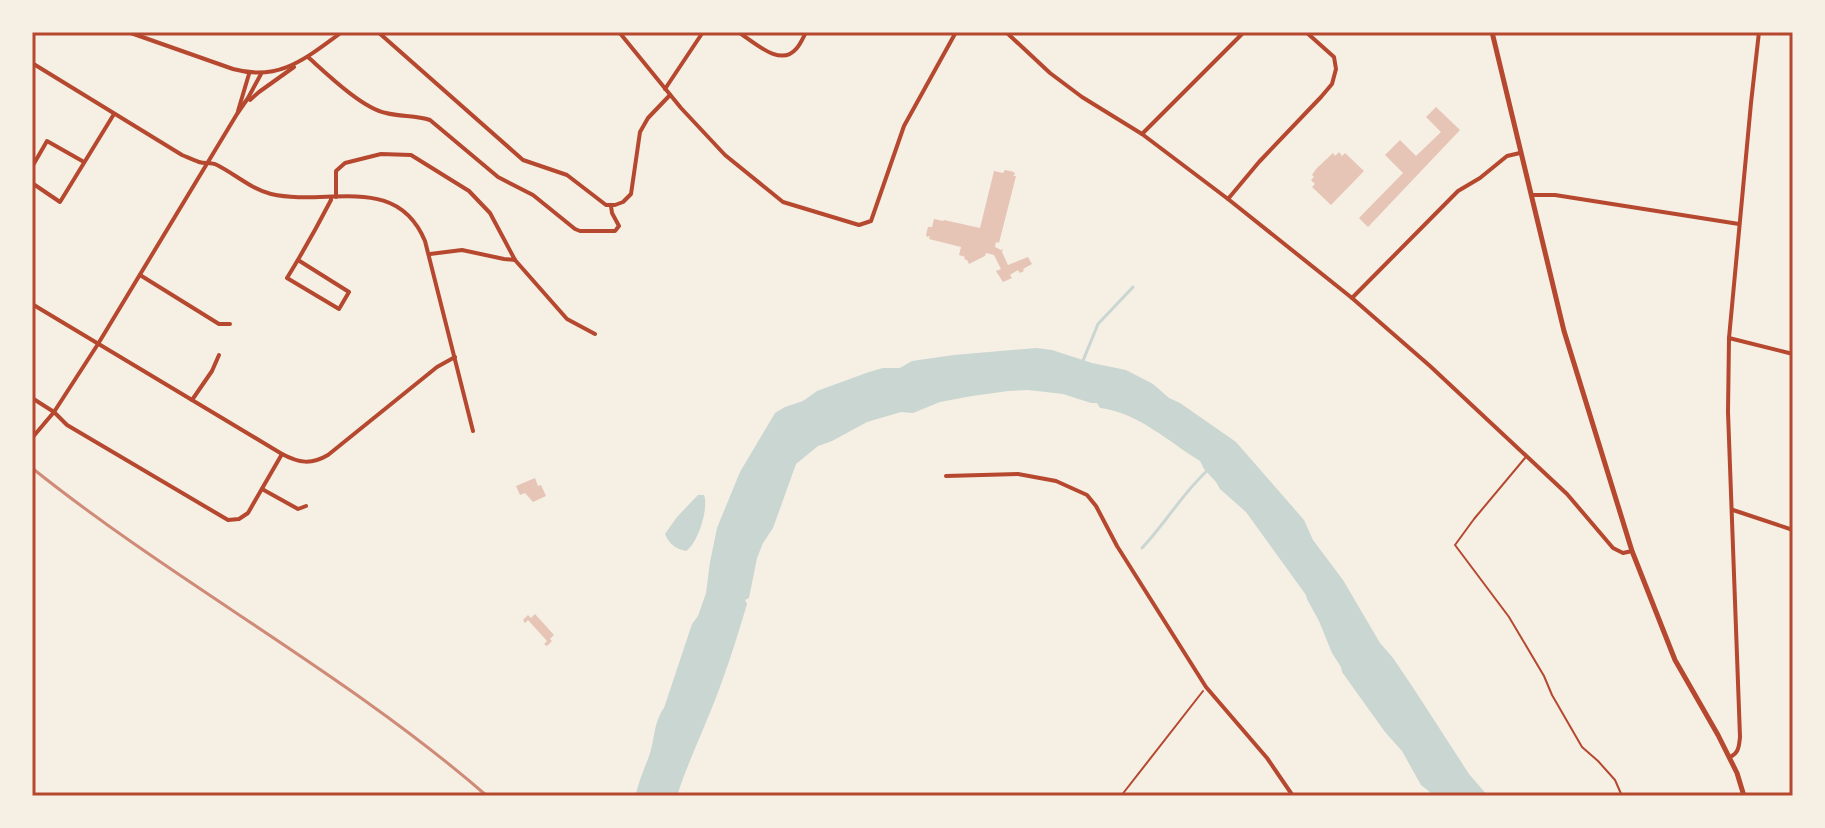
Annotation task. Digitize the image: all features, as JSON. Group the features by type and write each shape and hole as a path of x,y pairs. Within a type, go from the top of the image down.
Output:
{"street":[{"path":"128,32 249,74 285,69 301,62"},
{"path":"237,114 259,92 342,32"},
{"path":"378,32 523,160 567,175 611,206 623,202 632,193 640,132 648,118 670,95"},
{"path":"619,32 670,95 725,155 783,202 859,225 871,221 904,126 956,32"},
{"path":"665,89 703,32"},
{"path":"738,32 772,54 784,56 797,49 806,32"},
{"path":"1006,32 1050,73 1142,134 1352,298 1567,494 1613,548 1623,553 1632,551"},
{"path":"1142,134 1244,32"},
{"path":"1228,199 1332,84 1335,60 1306,32"},
{"path":"1492,32 1564,331 1632,551 1675,660 1730,757 1744,796"},
{"path":"1730,757 1739,749 1740,737 1728,412 1729,338 1759,32"},
{"path":"308,57 368,107 430,120 498,177 533,195 575,229 611,233 619,227 611,206"},
{"path":"32,63 182,155 202,163 213,163 269,194 369,196 398,206 418,227 429,254 473,431"},
{"path":"237,114 249,74"},
{"path":"32,438 54,412 98,344 261,74"},
{"path":"32,183 60,202 114,114"},
{"path":"32,167 47,141 84,162"},
{"path":"1352,298 1458,191 1507,156 1520,153"},
{"path":"298,260 349,292 339,309 287,278 334,197 336,171 345,163 381,154 411,155 469,191 490,213 515,260 562,315 595,334"},
{"path":"1532,195 1555,195 1739,224"},
{"path":"429,254 462,250 515,260"},
{"path":"140,275 219,324 230,324"},
{"path":"32,304 282,454 305,463 321,459 437,367 455,357"},
{"path":"1729,338 1793,354"},
{"path":"192,400 219,355"},
{"path":"32,398 67,425 226,519 236,520 246,514 282,454"},
{"path":"946,476 1018,474 1056,481 1087,495 1206,687 1267,758 1293,796"},
{"path":"262,489 298,509 306,506"},
{"path":"1733,510 1793,530"}],"lane":[{"path":"1527,456 1455,545 1509,617 1582,747 1615,780 1622,796"}],"path":[{"path":"1121,796 1206,687"}],"shaded area":[{"path":"1037,348 1126,370 1153,384 1236,442 1304,520 1313,540 1343,580 1380,643 1469,774 1488,796 1436,796 1421,785 1402,751 1342,672 1306,595 1246,512 1220,489 1200,461 1127,415 1063,394 1028,390 940,402 913,413 901,412 867,422 818,446 796,464 773,528 757,558 749,598 745,600 747,604 730,660 677,796 636,796 658,720 706,593 717,528 740,472 775,413 817,391 883,368 900,368 912,361 954,355"},
{"path":"698,495 704,495 705,501 701,525 695,541 686,551 682,550 671,543 665,534"}],"building":[{"path":"1436,107 1460,130 1368,227 1359,218 1403,173 1385,155 1400,140 1416,156 1441,132 1426,117"},
{"path":"1339,152 1342,156 1345,153 1364,171 1331,205 1312,187 1315,184 1311,180 1316,169 1333,153 1335,156"},
{"path":"1005,170 1014,172 1013,176 1016,176 999,243 996,242 995,247 1003,249 1008,265 1028,257 1032,264 1003,282 996,271 1001,269 994,255 986,253 969,264 965,257 959,255 961,247 929,239 930,236 926,235 934,219 980,228 994,171 1003,173"},
{"path":"535,478 546,496 533,502 525,493 520,495 516,486"},
{"path":"535,614 554,635 547,646 544,644 547,641 528,620 525,623 523,620"}],"waterway":[{"path":"1082,363 1098,324 1133,287"},
{"path":"1142,548 1209,469"}],"railway":[{"path":"32,468 145,551 377,709 487,796"}]}
